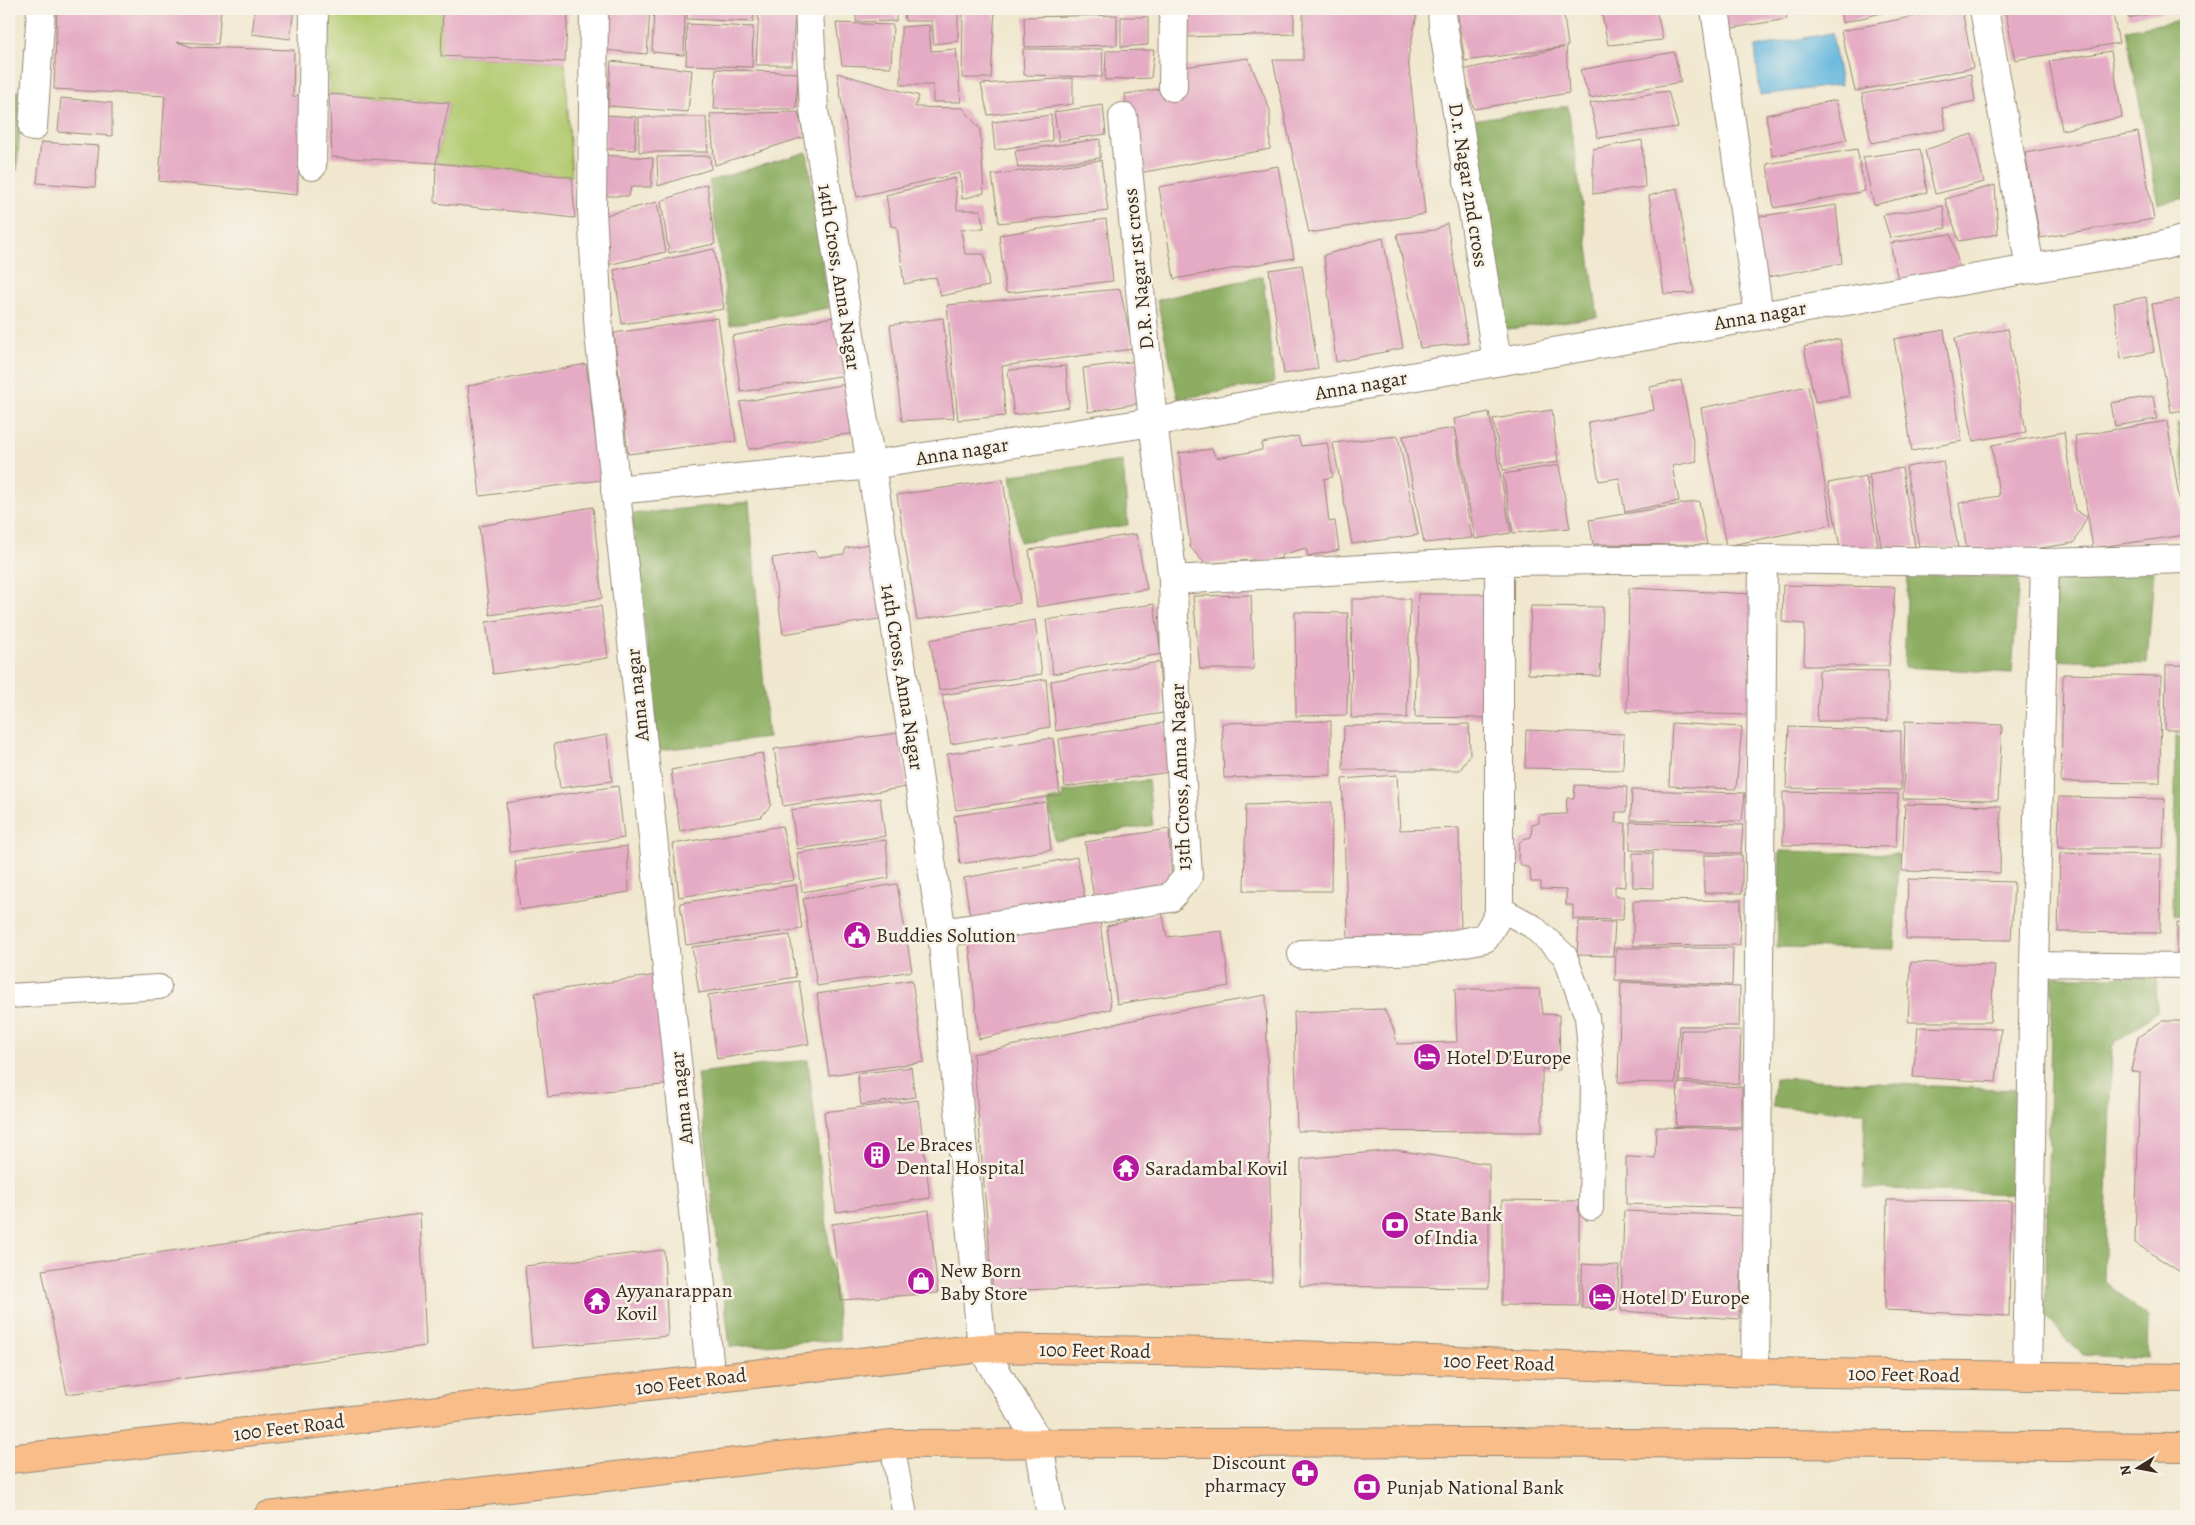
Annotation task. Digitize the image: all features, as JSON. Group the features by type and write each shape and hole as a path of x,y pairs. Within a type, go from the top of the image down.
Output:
{"highway":[{"name":"100 Feet Road","path":"9,1459 982,1348 1220,1352 1755,1372 2186,1378"},
{"path":"268,1516 892,1444 1489,1442 2186,1447"}],"street":[{"path":"33,127 41,9"},
{"path":"312,166 314,9"},
{"path":"594,9 592,225 599,334 615,490"},
{"name":"14th Cross, Anna Nagar","path":"809,9 814,111 871,465 942,934 982,1348"},
{"path":"1173,87 1174,9"},
{"name":"D.r. Nagar 2nd cross","path":"1442,9 1497,361"},
{"path":"1715,9 1759,315"},
{"path":"1984,9 2030,268"},
{"name":"D.R. Nagar 1st cross","path":"1123,117 1153,422"},
{"name":"Anna nagar","path":"711,1379 615,490 871,465 1153,422 2161,246 2186,239"},
{"name":"13th Cross, Anna Nagar","path":"942,934 1170,898 1188,876 1176,694 1173,580 1153,422"},
{"path":"1173,580 1499,560 1763,559 2045,563 2186,559"},
{"path":"1755,1372 1763,559"},
{"path":"1302,954 1425,950 1485,938 1499,914 1499,560"},
{"path":"2027,1376 2034,964 2045,563"},
{"path":"982,1348 1040,1443 1051,1516"}],"lane":[{"path":"1499,908 1532,926 1565,956 1586,1017 1593,1084 1591,1208"},
{"path":"2034,964 2186,966"},
{"path":"9,996 159,987"},
{"path":"892,1444 905,1516"}],"green space":[{"path":"328,9 443,9 442,56 565,62 572,177 436,163 449,103 329,94"},
{"path":"2186,19 2186,198 2158,203 2126,30"},
{"path":"9,91 22,91 17,170 9,169"},
{"path":"1568,106 1598,317 1502,330 1472,120"},
{"path":"807,152 829,308 730,325 709,181"},
{"path":"1263,276 1274,383 1178,399 1157,300"},
{"path":"2186,422 2186,488 2177,424"},
{"path":"1123,461 1128,525 1020,542 1011,475"},
{"path":"749,502 768,738 659,750 632,514"},
{"path":"2154,572 2147,664 2050,660 2053,573"},
{"path":"1908,574 2019,578 2012,673 1904,667"},
{"path":"2176,736 2186,737 2186,916 2173,915"},
{"path":"1148,780 1153,825 1055,841 1048,800 1064,797 1062,792"},
{"path":"1780,851 1898,854 1894,949 1777,947"},
{"path":"2052,977 2156,977 2157,1012 2112,1046 2104,1281 2148,1318 2147,1359 2083,1355 2045,1316"},
{"path":"808,1060 840,1340 730,1347 697,1073"},
{"path":"1775,1078 2015,1090 2014,1194 1863,1188 1865,1112 1773,1107"}],"water":[{"path":"1832,33 1841,85 1760,95 1755,47"}],"building":[{"path":"57,9 221,9 218,44 177,42 192,47 294,50 293,97 303,94 297,195 159,181 165,96 54,89"},
{"path":"255,9 294,9 290,39 252,34"},
{"path":"443,9 568,9 565,62 441,56"},
{"path":"605,9 650,9 647,54 603,50"},
{"path":"654,9 685,9 684,55 652,52"},
{"path":"687,9 754,9 753,22 687,19"},
{"path":"759,9 795,9 792,65 756,65"},
{"path":"856,9 896,9 896,21 856,22"},
{"path":"904,9 958,9 958,41 934,44 932,21 905,21"},
{"path":"963,9 995,9 991,78 962,78"},
{"path":"1187,9 1294,9 1294,34 1186,37"},
{"path":"1303,9 1418,9 1408,58 1425,214 1309,233 1273,60 1303,60"},
{"path":"1563,9 1568,46 1566,46 1569,93 1474,109 1463,70 1564,47 1465,61 1457,10"},
{"path":"1601,9 1656,9 1663,40 1608,45"},
{"path":"1721,9 1786,9 1787,19 1726,29"},
{"path":"1792,9 1812,9 1813,10 1794,13"},
{"path":"1840,9 1897,9 1842,23"},
{"path":"1950,9 1962,9 1973,68 1855,91 1841,31"},
{"path":"2005,9 2112,9 2119,43 2015,60"},
{"path":"2127,9 2171,9 2171,10 2128,18"},
{"path":"1117,15 1117,45 1025,47 1024,17"},
{"path":"1121,17 1148,17 1148,45 1121,47"},
{"path":"836,23 893,25 891,67 842,65"},
{"path":"687,24 753,27 752,67 686,65"},
{"path":"929,25 931,51 956,49 961,102 933,102 933,85 901,85 901,27"},
{"path":"1023,49 1103,49 1102,77 1024,75"},
{"path":"1154,50 1151,78 1105,80 1106,51"},
{"path":"2111,51 2122,117 2062,130 2049,61"},
{"path":"1674,52 1681,82 1590,98 1580,70"},
{"path":"1248,58 1270,110 1270,149 1139,173 1130,137 1125,94 1173,87 1184,67"},
{"path":"611,61 692,70 688,112 608,106"},
{"path":"716,69 798,73 796,109 714,109"},
{"path":"837,73 919,96 915,107 963,108 980,129 984,193 962,199 960,173 857,197"},
{"path":"1971,74 1975,101 1942,108 1946,129 1871,143 1862,94"},
{"path":"1073,78 1073,104 988,115 981,84"},
{"path":"1668,91 1678,127 1598,138 1590,103"},
{"path":"329,94 449,103 436,163 332,157"},
{"path":"61,98 112,103 112,136 58,132"},
{"path":"1836,100 1847,140 1772,156 1766,115"},
{"path":"1103,105 1106,134 1059,141 1054,112"},
{"path":"798,112 804,137 715,165 710,114"},
{"path":"606,115 636,117 635,150 605,149"},
{"path":"1051,115 1052,141 995,150 992,122"},
{"path":"639,117 706,117 708,152 639,152"},
{"path":"2138,132 2154,219 2040,238 2025,153"},
{"path":"1972,134 1984,182 1935,194 1925,150"},
{"path":"1100,139 1100,158 1018,168 1015,151"},
{"path":"1642,140 1645,187 1593,194 1593,149"},
{"path":"41,142 99,146 95,187 37,183"},
{"path":"1857,149 1865,191 1774,208 1767,164"},
{"path":"1920,149 1927,192 1874,205 1863,157"},
{"path":"601,155 653,158 651,187 631,187 629,196 600,196"},
{"path":"710,156 711,169 658,186 657,157"},
{"path":"1101,160 1108,211 999,223 992,175"},
{"path":"436,163 572,177 575,218 435,203"},
{"path":"1278,166 1294,258 1174,279 1159,187"},
{"path":"955,178 957,210 980,210 984,228 961,230 965,254 984,254 989,286 941,296 936,277 904,284 897,227 891,226 886,195"},
{"path":"707,184 715,244 669,253 661,201"},
{"path":"1995,185 1998,234 1959,241 1945,199"},
{"path":"1677,188 1694,293 1664,294 1649,196"},
{"path":"657,202 666,252 607,265 602,216"},
{"path":"1836,205 1842,263 1763,278 1748,218"},
{"path":"1943,206 1946,228 1890,238 1883,215"},
{"path":"1106,219 1113,281 1006,293 999,235"},
{"path":"1447,223 1468,343 1420,348 1397,234 1435,230"},
{"path":"1951,234 1960,269 1898,280 1890,243"},
{"path":"1383,238 1403,348 1336,362 1324,255"},
{"path":"714,249 724,309 622,324 614,270"},
{"path":"1302,265 1318,369 1284,374 1269,270"},
{"path":"1120,289 1133,349 1002,366 1005,416 958,420 947,305"},
{"path":"2146,297 2154,352 2121,359 2114,303"},
{"path":"2186,298 2186,410 2171,412 2152,304"},
{"path":"833,317 846,375 741,392 732,336"},
{"path":"718,318 736,441 628,454 614,333"},
{"path":"943,318 954,418 902,421 890,325"},
{"path":"2008,329 2026,432 1973,441 1955,338"},
{"path":"1944,330 1962,441 1912,451 1894,339"},
{"path":"1840,339 1849,396 1815,402 1804,347"},
{"path":"1137,361 1141,403 1088,412 1083,368"},
{"path":"586,364 601,480 480,496 468,386"},
{"path":"1066,366 1069,407 1014,415 1008,370"},
{"path":"1681,380 1697,461 1672,466 1679,501 1625,512 1619,478 1599,481 1588,422 1654,410 1650,387"},
{"path":"847,384 855,433 749,449 740,402"},
{"path":"1808,386 1832,525 1726,546 1701,408"},
{"path":"2153,396 2157,419 2115,426 2111,403"},
{"path":"1552,410 1558,462 1503,470 1493,419"},
{"path":"1489,412 1511,533 1475,539 1454,419"},
{"path":"2167,421 2185,535 2093,548 2075,436"},
{"path":"1454,428 1472,538 1424,543 1403,436"},
{"path":"2064,432 2075,510 2087,517 2074,543 2013,552 1967,550 1959,503 1999,496 1992,445"},
{"path":"1298,436 1301,446 1327,443 1333,477 1324,479 1329,522 1335,521 1339,550 1308,556 1306,548 1281,555 1282,558 1255,563 1254,560 1205,564 1190,547 1179,453 1212,449 1216,458 1262,450 1262,443"},
{"path":"1398,436 1418,535 1352,544 1333,443"},
{"path":"1943,461 1958,548 1919,547 1906,467"},
{"path":"1559,465 1570,528 1513,533 1503,474"},
{"path":"1902,468 1915,547 1881,546 1869,474"},
{"path":"1866,476 1878,546 1841,553 1828,483"},
{"path":"1003,479 1020,603 917,620 897,495"},
{"path":"1699,501 1707,545 1593,544 1589,520"},
{"path":"593,507 602,598 490,615 479,526"},
{"path":"1136,534 1147,589 1037,607 1029,550"},
{"path":"875,543 885,618 783,634 772,558 814,551 818,557 844,554 846,548"},
{"path":"1783,585 1895,587 1889,666 1804,666 1805,624 1782,622"},
{"path":"1629,588 1753,594 1750,715 1627,712"},
{"path":"1418,594 1487,594 1486,718 1415,717"},
{"path":"1251,595 1254,669 1200,669 1193,596"},
{"path":"1352,599 1410,599 1407,718 1351,718"},
{"path":"1154,604 1161,654 1053,674 1046,620"},
{"path":"601,606 608,658 493,674 486,622"},
{"path":"1531,606 1603,607 1600,676 1528,674"},
{"path":"1295,612 1348,613 1347,715 1296,716"},
{"path":"1035,620 1042,674 939,690 930,640"},
{"path":"1159,662 1163,713 1056,731 1051,681"},
{"path":"2166,665 2186,665 2186,730 2165,730"},
{"path":"1819,670 1888,671 1888,721 1817,721"},
{"path":"2063,674 2161,676 2160,783 2061,782"},
{"path":"1046,679 1050,727 951,744 942,695"},
{"path":"1331,721 1331,775 1224,778 1222,723"},
{"path":"1905,721 2002,725 1998,800 1903,799"},
{"path":"1164,723 1170,772 1065,787 1059,739"},
{"path":"1672,723 1742,727 1736,789 1669,786"},
{"path":"1469,724 1470,755 1460,770 1343,770 1344,726"},
{"path":"1789,727 1901,731 1901,790 1786,788"},
{"path":"1526,730 1624,734 1623,770 1525,768"},
{"path":"899,733 907,787 783,806 774,749"},
{"path":"607,735 612,781 560,788 554,744"},
{"path":"1053,738 1060,795 956,810 947,754"},
{"path":"762,753 771,805 761,817 680,831 671,770"},
{"path":"1397,775 1400,830 1459,828 1461,934 1348,938 1342,779"},
{"path":"1575,785 1627,787 1626,812 1616,812 1615,823 1626,823 1625,887 1615,886 1615,896 1624,897 1623,920 1573,919 1573,905 1566,905 1566,890 1541,889 1541,882 1531,882 1530,868 1522,866 1518,859 1519,843 1523,839 1531,837 1532,824 1539,823 1539,815 1566,814 1567,798 1574,798"},
{"path":"618,786 624,838 510,852 506,803"},
{"path":"1632,790 1745,793 1742,821 1631,820"},
{"path":"1783,792 1898,794 1896,847 1783,845"},
{"path":"2059,797 2165,799 2163,848 2058,848"},
{"path":"880,798 885,836 797,849 791,810"},
{"path":"1046,802 1051,850 960,864 954,816"},
{"path":"1332,802 1331,891 1244,891 1246,805"},
{"path":"1905,804 2001,806 2000,873 1902,871"},
{"path":"1630,822 1743,825 1741,853 1630,850"},
{"path":"782,826 794,880 679,897 673,844"},
{"path":"1169,829 1172,884 1094,898 1085,842"},
{"path":"886,840 889,878 802,892 797,853"},
{"path":"627,846 629,892 520,910 515,861"},
{"path":"1633,853 1653,853 1653,888 1633,887"},
{"path":"2060,853 2161,855 2160,933 2058,932"},
{"path":"1704,855 1742,855 1742,893 1704,893"},
{"path":"1077,857 1086,904 971,921 964,878"},
{"path":"1908,879 2014,882 2011,940 1906,939"},
{"name":"Buddies Solution","path":"897,884 912,971 817,986 803,899"},
{"path":"796,885 802,929 686,945 680,903"},
{"path":"1741,900 1740,945 1633,946 1633,901"},
{"path":"1162,912 1167,937 1222,931 1229,986 1117,1004 1107,926"},
{"path":"1100,921 1111,1009 979,1039 969,942"},
{"path":"1579,921 1615,922 1613,956 1577,955"},
{"path":"2177,923 2186,924 2186,959 2177,959"},
{"path":"790,935 796,977 699,993 692,947"},
{"path":"1616,948 1733,948 1732,985 1615,980"},
{"path":"1911,962 1995,965 1990,1022 1908,1022"},
{"path":"657,975 671,1084 548,1097 535,993"},
{"path":"912,980 924,1062 829,1075 817,994"},
{"path":"799,981 809,1044 717,1059 708,995"},
{"path":"1621,982 1740,987 1739,1026 1679,1026 1675,1083 1618,1082"},
{"name":"Hotel D'Europe","path":"1455,989 1540,989 1543,1014 1559,1015 1560,1070 1542,1069 1542,1132 1297,1131 1294,1012 1384,1009 1394,1030 1397,1044 1457,1042"},
{"name":"Saradambal Kovil","path":"1266,995 1272,1281 993,1291 973,1054 1175,1011"},
{"path":"2162,1021 2186,1021 2186,1273 2182,1273 2135,1243 2140,1073 2131,1071 2138,1037"},
{"path":"1918,1027 2001,1029 1996,1082 1913,1077"},
{"path":"1681,1030 1741,1030 1739,1084 1679,1081"},
{"path":"911,1067 915,1097 861,1105 857,1074"},
{"path":"1678,1083 1742,1087 1742,1127 1676,1126"},
{"name":"Le Braces Dental Hospital","path":"918,1100 930,1198 836,1212 824,1112"},
{"path":"1656,1127 1746,1129 1743,1208 1626,1204 1626,1157 1655,1158"},
{"name":"State Bank of India","path":"1395,1150 1489,1164 1489,1288 1300,1286 1301,1159"},
{"path":"1502,1200 1579,1201 1579,1306 1502,1305"},
{"path":"1887,1200 2011,1201 2009,1316 1885,1310"},
{"path":"929,1210 938,1293 841,1300 832,1224"},
{"path":"1624,1211 1744,1216 1739,1319 1621,1311"},
{"path":"420,1214 426,1346 67,1394 42,1270"},
{"name":"Ayyanarappan Kovil","path":"664,1250 668,1336 532,1348 525,1266"},
{"path":"1582,1264 1619,1266 1617,1310 1582,1308"}],"place":[{"name":"Buddies Solution","path":"857,935"},
{"name":"Hotel D'Europe","path":"1427,1057"},
{"name":"Le Braces Dental Hospital","path":"877,1155"},
{"name":"Saradambal Kovil","path":"1126,1168"},
{"name":"State Bank of India","path":"1395,1225"},
{"name":"New Born Baby Store","path":"921,1281"},
{"name":"Hotel D' Europe","path":"1602,1297"},
{"name":"Ayyanarappan Kovil","path":"597,1301"},
{"name":"Discount pharmacy","path":"1305,1473"},
{"name":"Punjab National Bank","path":"1367,1487"}]}
